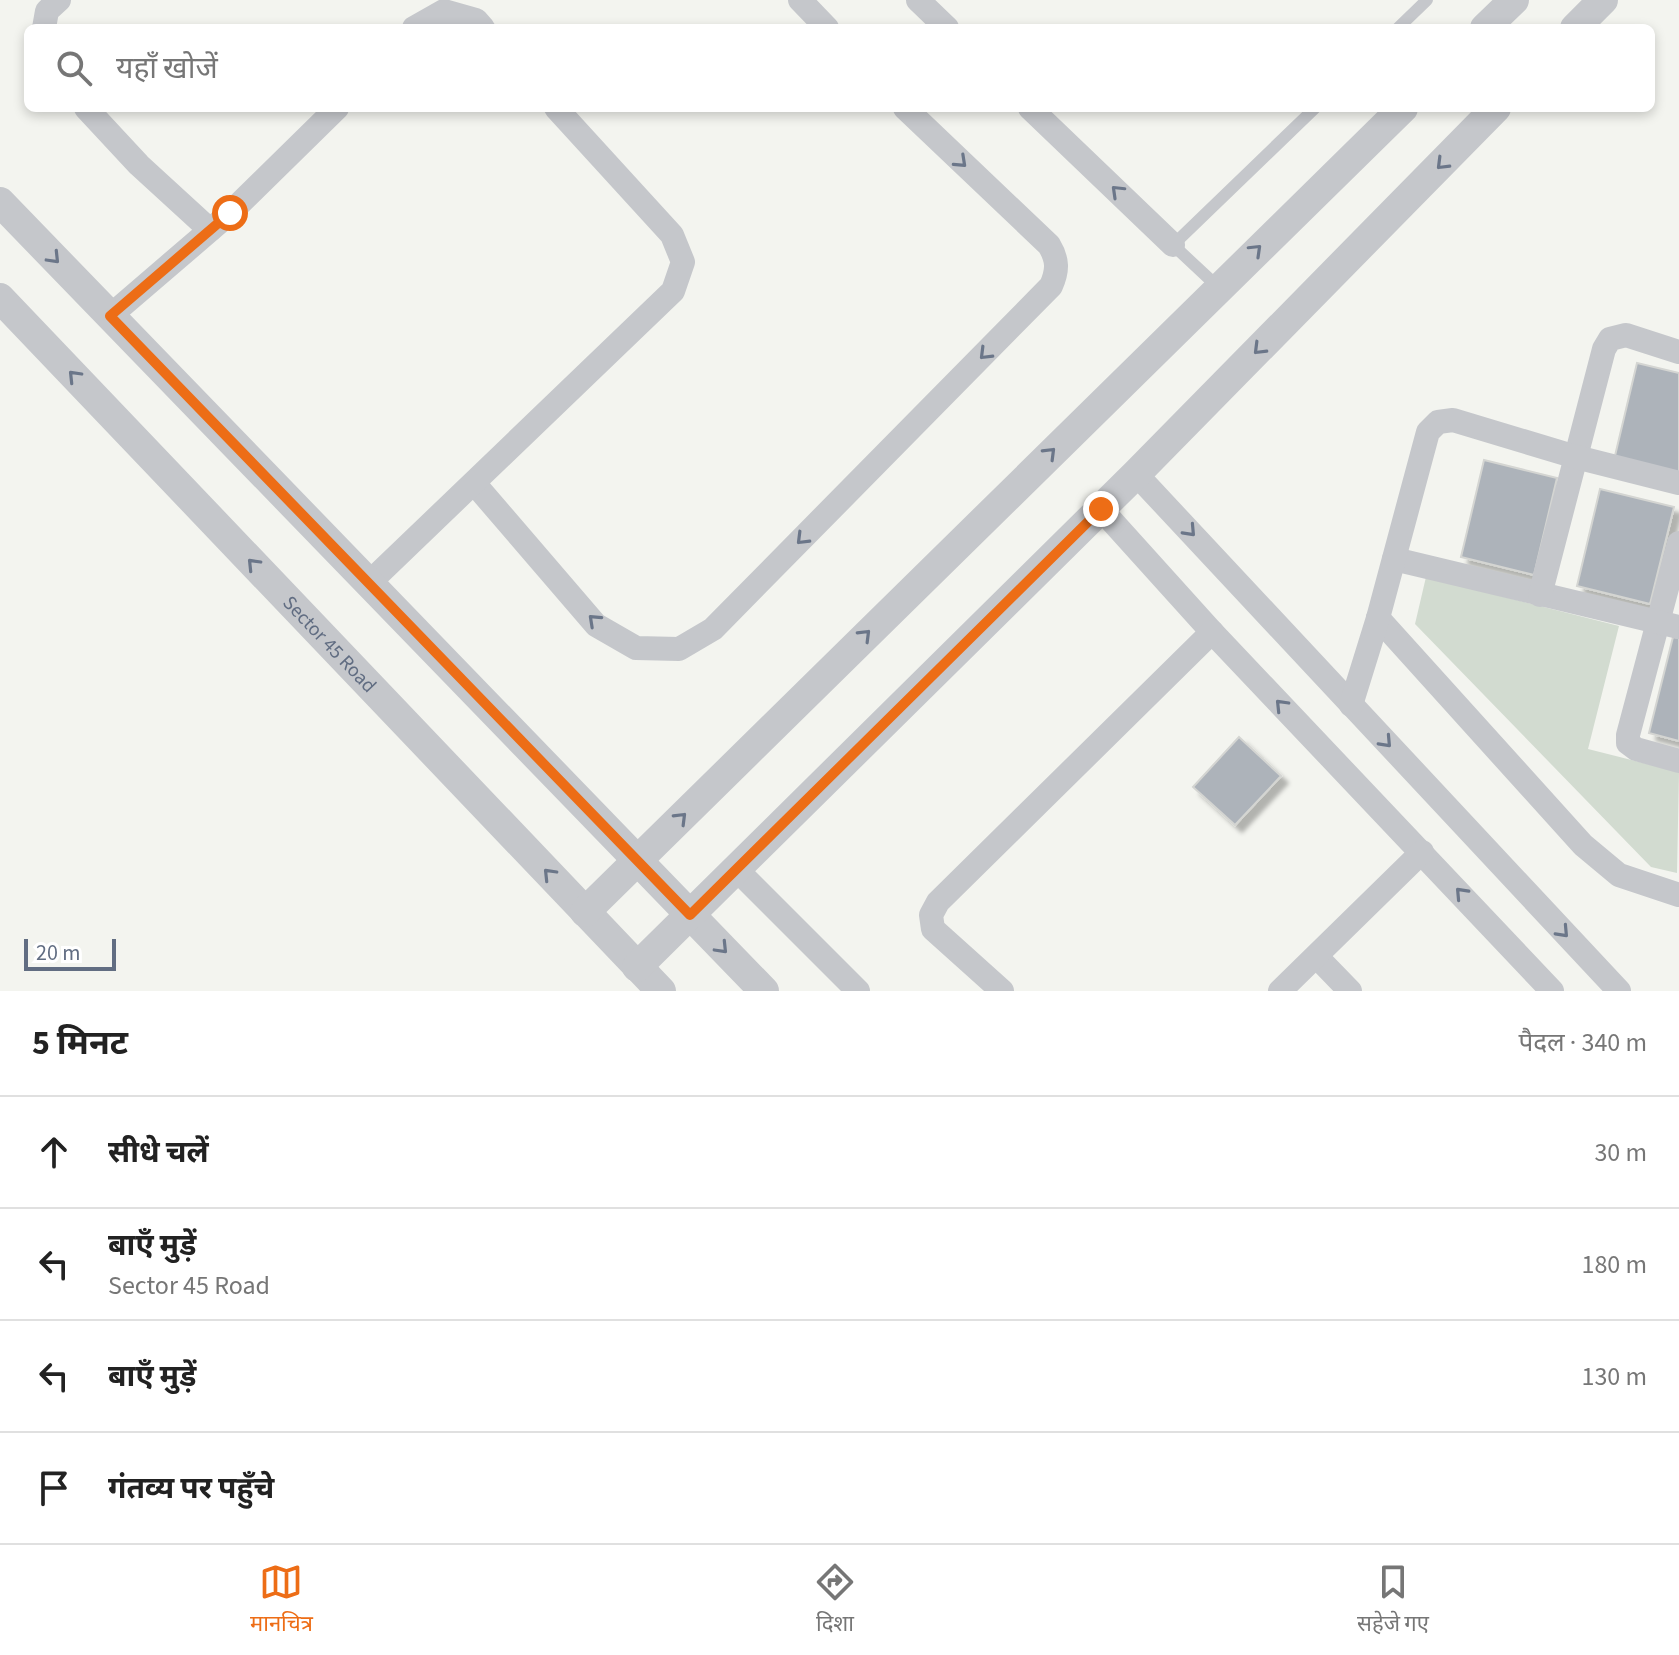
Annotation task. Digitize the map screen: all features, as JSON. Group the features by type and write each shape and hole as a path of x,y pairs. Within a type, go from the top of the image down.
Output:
{"street":[{"path":"45,24 47,11 59,0"},
{"path":"800,0 823,24"},
{"path":"918,0 943,24"},
{"path":"1489,24 1514,0"},
{"path":"1579,24 1603,0"},
{"path":"421,24 444,11 476,20 480,24"},
{"path":"90,112 139,165 210,230"},
{"path":"110,316 210,230 333,112"},
{"path":"369,583 673,291 683,262 672,235 560,112"},
{"path":"474,483 596,625 636,648 679,649 713,629 1051,286 1056,275 1057,258 1049,245 909,112"},
{"path":"1034,112 1173,245"},
{"path":"585,912 1399,112"},
{"path":"637,967 1101,509 1492,112"},
{"path":"0,202 764,991"},
{"name":"Sector 45 Road","path":"0,298 661,991"},
{"path":"1540,595 1604,349 1610,339 1626,335 1679,352"},
{"path":"1351,705 1428,432 1438,422 1453,420 1576,457 1679,483"},
{"path":"1136,474 1619,991"},
{"path":"1101,509 1212,632 1552,991"},
{"path":"1679,543 1669,624 1628,735 1628,743 1636,749 1679,761"},
{"path":"1394,559 1669,624"},
{"path":"1378,618 1583,845 1619,875 1679,895"},
{"path":"1002,991 933,929 931,915 938,902 1212,632"},
{"path":"1280,991 1422,852"},
{"path":"736,869 858,991"},
{"path":"1317,957 1350,991"}],"lane":[{"path":"1402,24 1427,0"},
{"path":"1218,287 1173,245 1311,112"}],"shaded area":[{"path":"1426,577 1619,626 1588,749 1679,772 1677,873 1651,867 1415,624"}],"building":[{"path":"1637,363 1679,373 1679,476 1614,460"},
{"path":"1484,460 1557,478 1534,575 1461,557"},
{"path":"1600,489 1674,507 1650,604 1577,586"},
{"path":"1673,637 1679,638 1679,741 1649,733"},
{"path":"1239,737 1281,776 1235,825 1193,787"}],"route":[{"path":"230,213 110,316 690,915 1101,509"}]}
